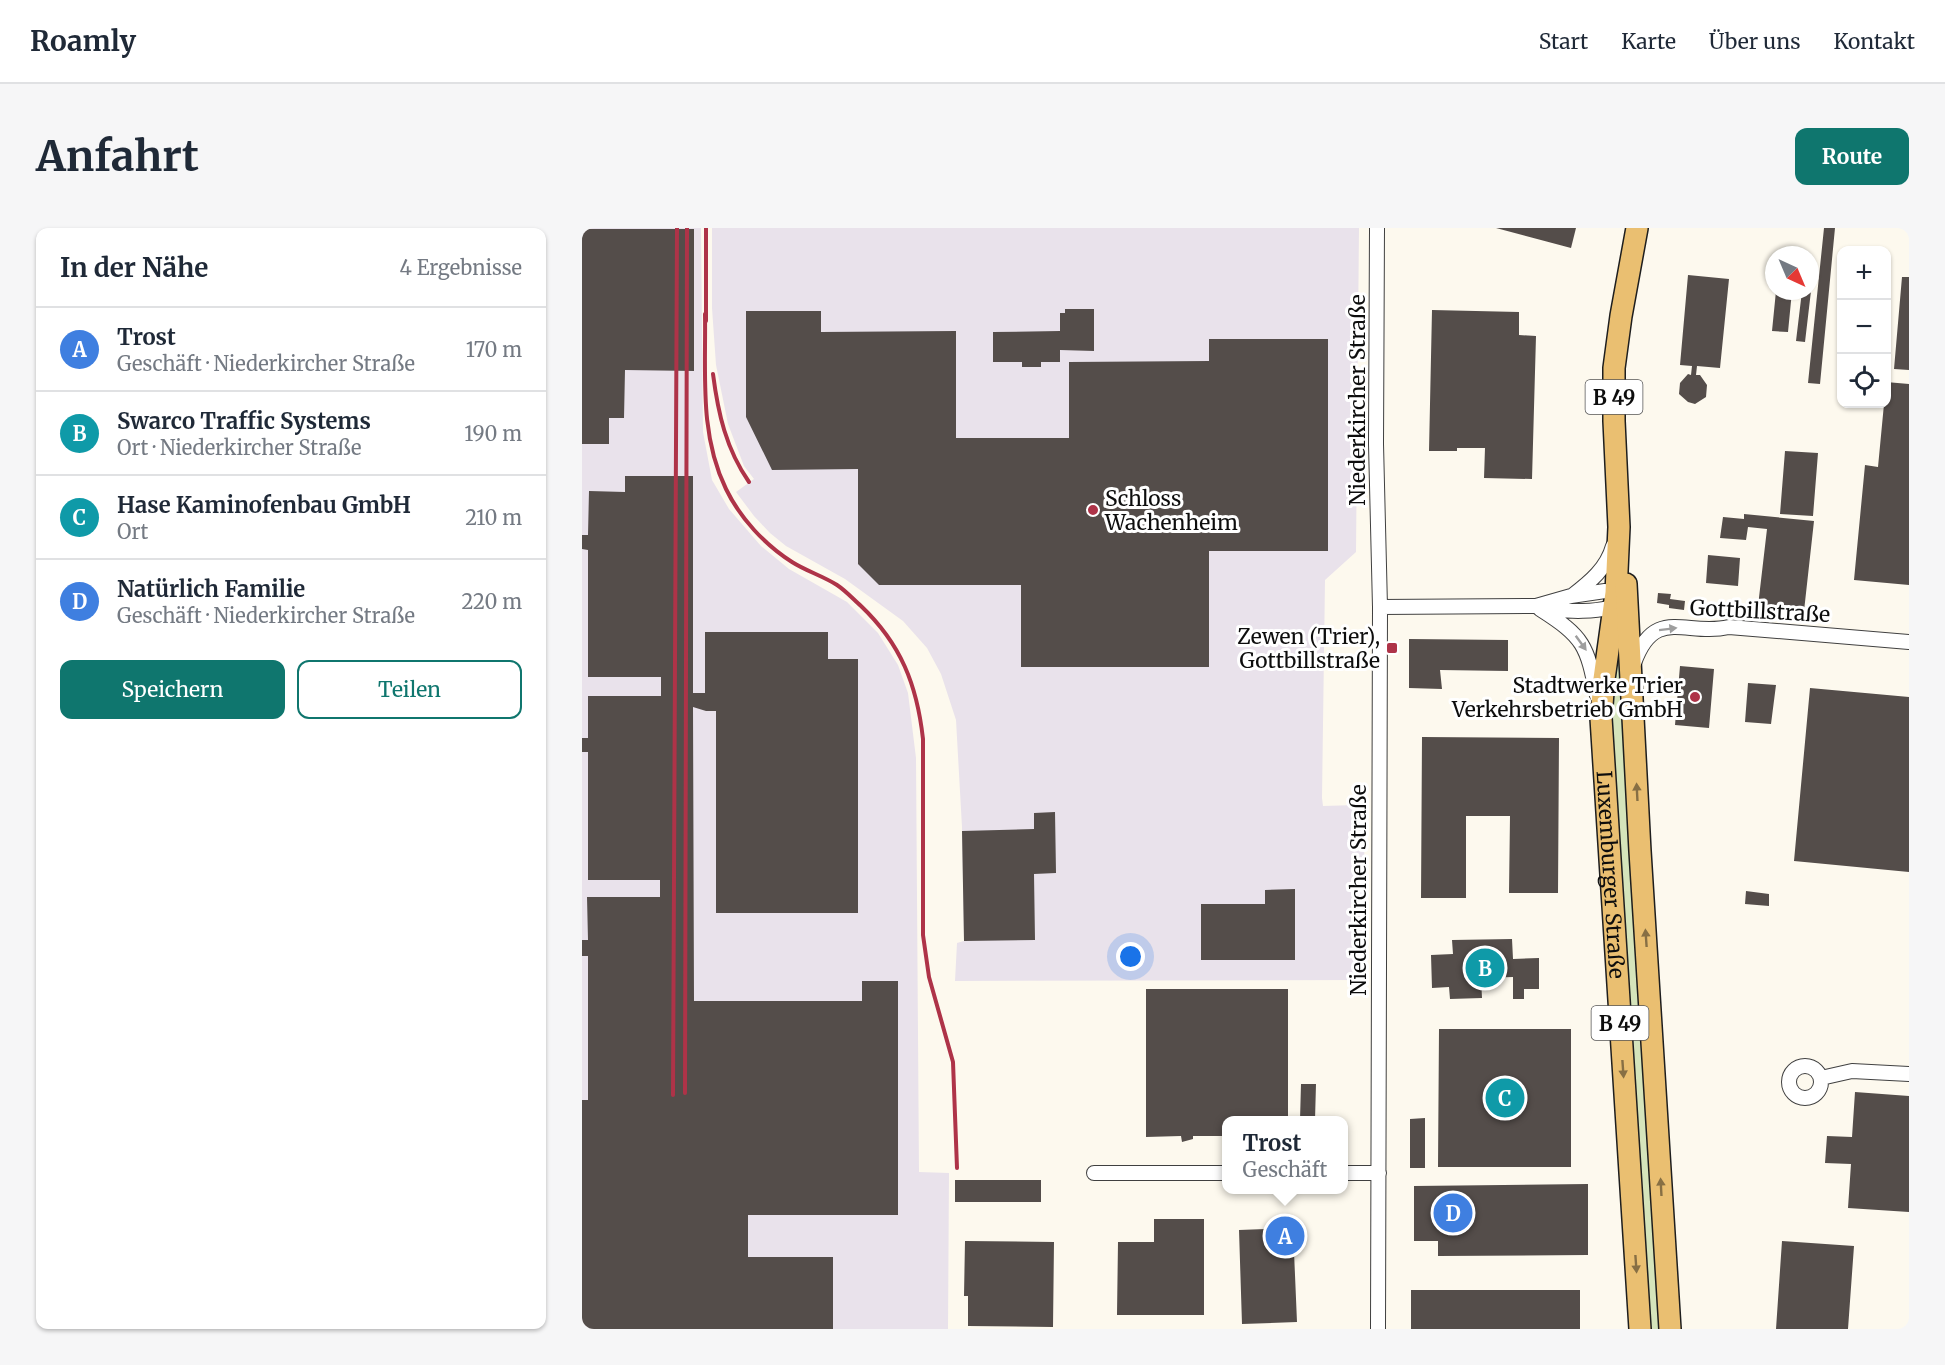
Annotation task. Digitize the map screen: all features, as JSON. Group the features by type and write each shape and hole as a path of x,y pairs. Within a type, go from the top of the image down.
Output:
{"main road":[{"name":"Luxemburger Straße","path":"1637,228 1614,368 1619,600 1632,669 1640,850 1670,1329"},
{"name":"Luxemburger Straße","path":"1619,600 1604,679 1601,718 1640,1329"}],"street":[{"name":"Niederkircher Straße","path":"1377,228 1376,444 1380,607 1378,1329"},
{"path":"1571,596 1588,583 1605,565 1612,552 1619,527"},
{"path":"1536,606 1571,596 1602,591 1619,600"},
{"path":"1380,607 1536,606 1593,610 1619,600"},
{"path":"1536,606 1569,629 1586,648 1601,718"},
{"name":"Gottbillstraße","path":"1632,669 1642,644 1656,630 1676,627 1716,630 1729,627 1909,642"},
{"path":"1821,1078 1852,1071 1909,1074"},
{"path":"1094,1173 1222,1173"},
{"path":"1348,1173 1379,1173"}],"shaded area":[{"path":"582,228 701,228 703,432 712,480 729,509 761,546 789,569 847,602 878,633 898,665 908,693 916,758 919,1172 949,1173 948,1329 582,1329"},
{"path":"712,228 1359,228 1356,552 1325,580 1322,798 1323,806 1357,805 1365,814 1362,980 955,981 957,943 964,941 962,827 956,720 941,674 927,648 903,621 845,579 786,546 754,516 736,492 754,479 744,466 728,424 716,365 712,308"}],"green space":[{"path":"1617,638 1664,1329 1649,1329 1609,733"}],"building":[{"path":"1496,228 1576,228 1571,248"},
{"path":"1824,228 1835,228 1820,384 1808,383 1817,300 1819,300"},
{"path":"582,229 694,229 694,371 625,370 624,418 609,418 609,444 582,444"},
{"path":"1688,275 1729,279 1720,368 1697,366 1696,375 1700,375 1707,385 1706,397 1695,404 1688,402 1679,394 1680,383 1688,374 1691,375 1692,366 1680,365"},
{"path":"1902,277 1909,277 1909,370 1894,369"},
{"path":"1775,300 1791,300 1788,332 1772,331"},
{"path":"1801,300 1810,300 1805,342 1796,341"},
{"path":"1065,309 1094,309 1094,351 1060,350 1060,362 1041,362 1041,367 1022,367 1022,362 993,362 993,332 1060,331 1060,313 1065,313"},
{"path":"1432,310 1519,312 1519,335 1536,336 1532,479 1484,478 1485,448 1429,451"},
{"name":"Schloss Wachenheim","path":"746,311 821,311 821,332 956,331 956,438 1069,438 1069,362 1209,361 1209,339 1328,339 1328,551 1209,551 1209,667 1021,667 1021,585 879,585 858,564 858,469 772,470 746,417"},
{"path":"1891,382 1909,384 1909,585 1854,580 1865,465 1878,467 1884,408 1891,408"},
{"path":"1785,451 1818,453 1813,516 1780,514"},
{"path":"625,476 693,476 693,693 705,693 705,632 828,632 828,659 858,659 858,913 716,913 716,711 693,707 694,1001 862,1001 862,981 898,981 898,1215 748,1215 748,1257 833,1257 833,1329 582,1329 582,1100 588,1100 588,956 582,956 582,940 588,940 587,897 660,897 660,880 588,880 588,752 582,752 582,738 588,738 588,696 661,696 661,677 588,677 588,550 582,549 582,535 588,535 589,491 625,492"},
{"path":"1744,514 1814,521 1804,611 1758,606 1767,529 1748,527 1746,540 1720,538 1723,517 1744,519"},
{"path":"1708,555 1740,558 1738,586 1706,583"},
{"path":"1658,593 1671,594 1670,599 1685,601 1684,610 1669,608 1669,605 1657,603"},
{"path":"1409,639 1508,640 1508,671 1440,670 1442,689 1409,688"},
{"name":"Stadtwerke Trier Verkehrsbetrieb GmbH","path":"1680,666 1714,669 1709,728 1675,725"},
{"path":"1748,683 1776,685 1771,724 1745,722"},
{"path":"1810,688 1909,697 1909,872 1794,861"},
{"path":"1422,737 1559,738 1558,893 1509,893 1510,816 1466,816 1466,898 1421,898"},
{"path":"1055,812 1056,873 1034,874 1035,940 964,941 962,831 1034,829 1034,813"},
{"path":"1295,889 1295,960 1201,960 1201,904 1265,904 1265,890"},
{"path":"1746,891 1769,894 1769,906 1745,904"},
{"path":"1512,939 1513,959 1539,958 1539,989 1524,989 1524,999 1513,999 1513,977 1481,978 1482,998 1450,999 1449,987 1432,988 1431,955 1453,954 1452,940"},
{"path":"1146,989 1288,989 1288,1116 1222,1116 1222,1136 1193,1136 1193,1139 1182,1142 1181,1136 1146,1137"},
{"path":"1439,1029 1571,1029 1571,1167 1438,1167"},
{"path":"1301,1084 1316,1084 1315,1116 1300,1116"},
{"path":"1855,1092 1909,1096 1909,1212 1848,1208 1851,1164 1825,1163 1827,1136 1852,1137"},
{"path":"1425,1118 1425,1168 1410,1168 1410,1119"},
{"path":"955,1180 1041,1180 1041,1202 955,1202"},
{"path":"1588,1184 1588,1255 1438,1256 1438,1241 1414,1241 1414,1186"},
{"path":"1154,1219 1204,1219 1204,1315 1117,1315 1118,1242 1154,1242"},
{"path":"1293,1228 1297,1322 1242,1324 1239,1230"},
{"path":"965,1241 1054,1242 1053,1327 968,1326 968,1296 964,1296"},
{"path":"1782,1241 1854,1246 1848,1329 1776,1329"},
{"path":"1411,1290 1580,1290 1580,1329 1411,1329"}],"railway":[{"path":"673,1095 677,228"},
{"path":"685,1093 687,228"},
{"path":"706,228 706,321"},
{"path":"705,314 705,381 711,447 717,468 732,500 754,530 772,548 797,565 837,585 875,620 897,651 911,683 923,739 923,935 929,977 953,1062 957,1168"},
{"path":"713,374 724,430 734,457 749,482"}],"place":[{"name":"Schloss Wachenheim","path":"1093,510"},
{"name":"Zewen (Trier), Gottbillstraße","path":"1392,648"},
{"name":"Stadtwerke Trier Verkehrsbetrieb GmbH","path":"1695,697"},
{"name":"Swarco Traffic Systems","path":"1485,968"},
{"name":"Hase Kaminofenbau GmbH","path":"1505,1098"},
{"name":"Natürlich Familie","path":"1453,1213"},
{"name":"Trost","path":"1285,1236"}]}
